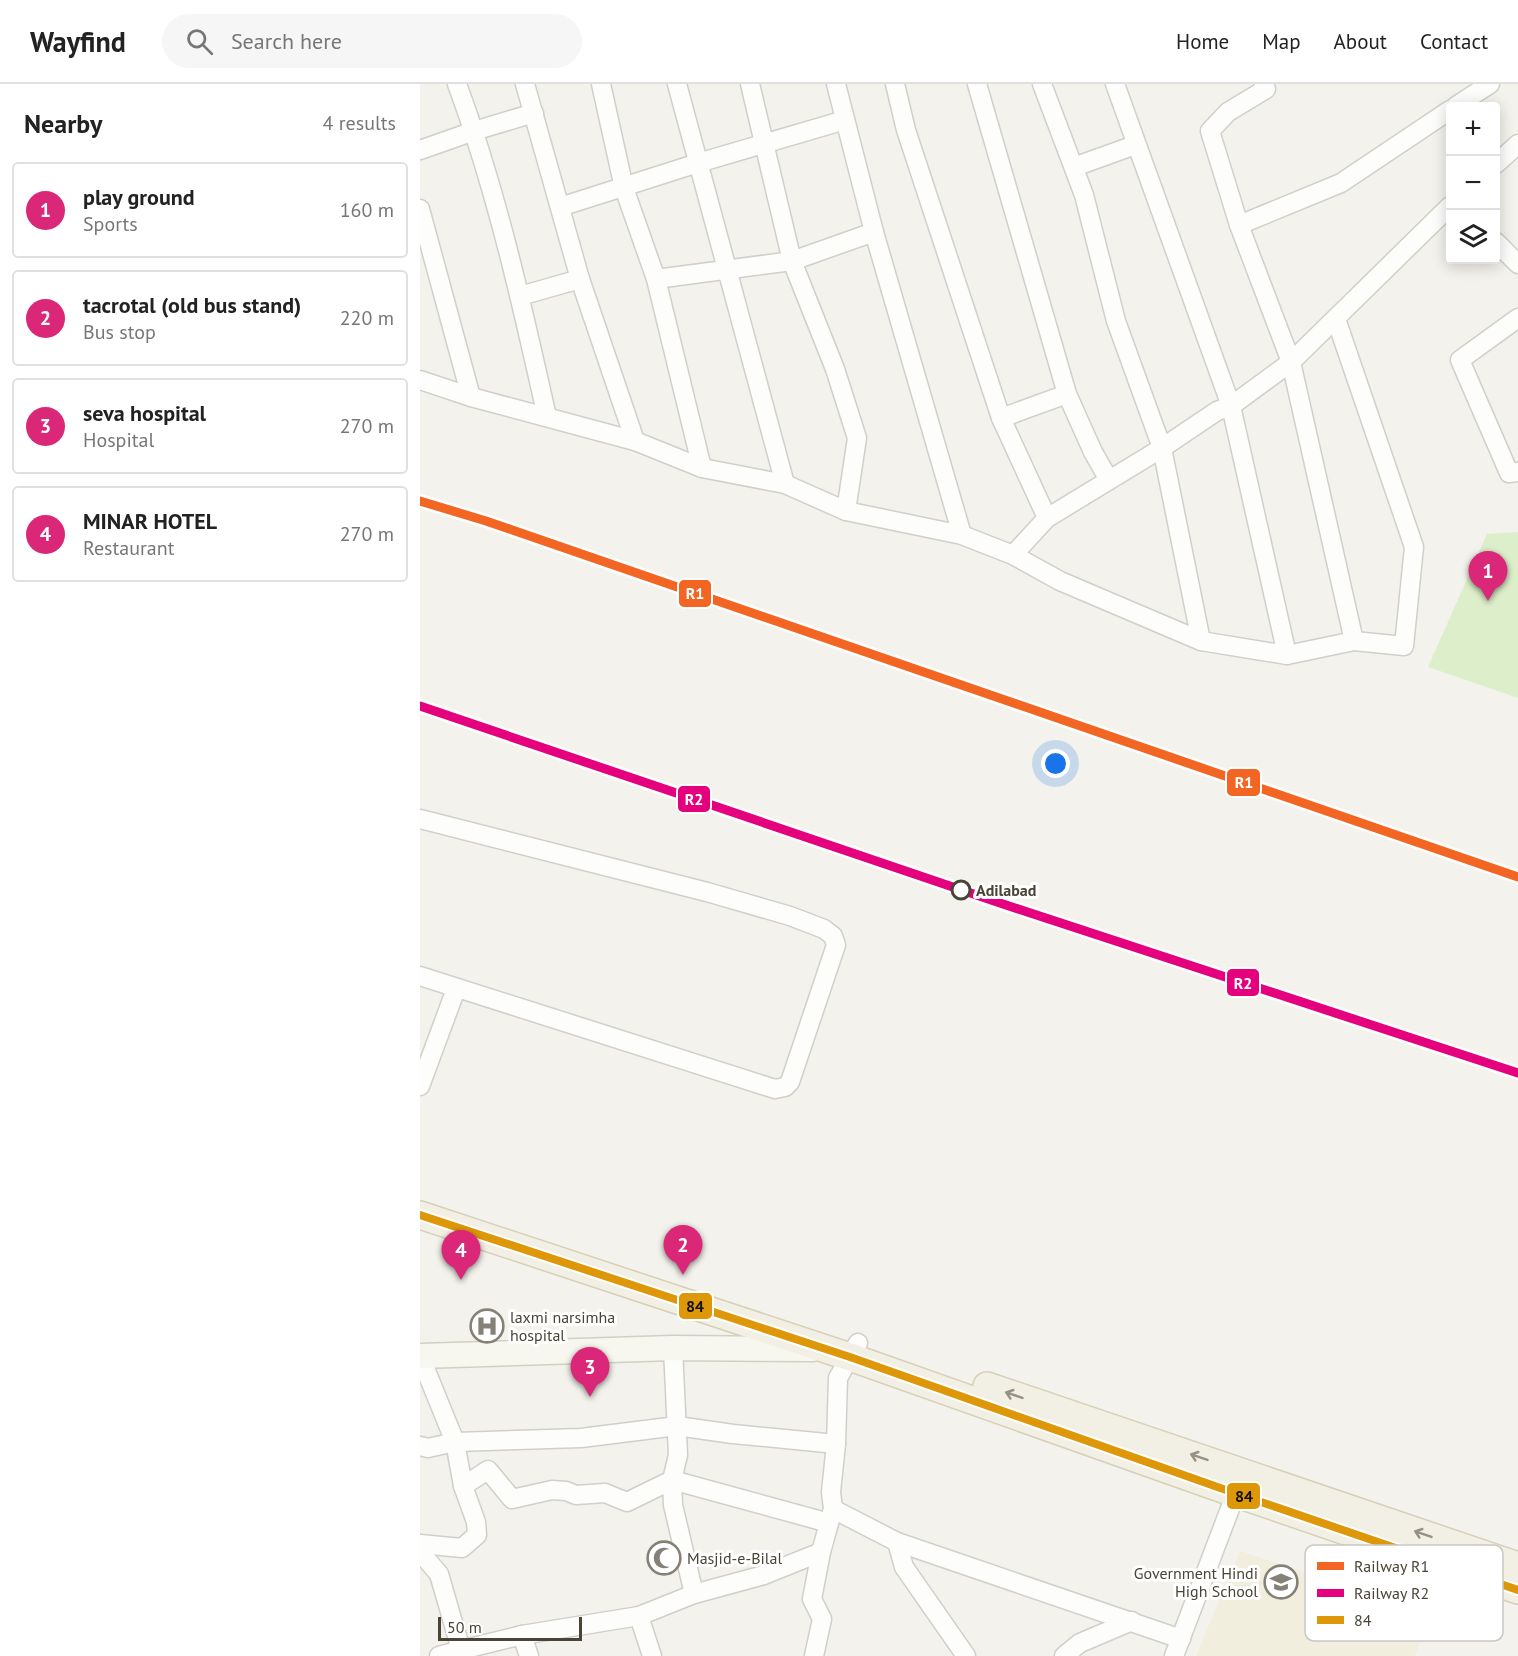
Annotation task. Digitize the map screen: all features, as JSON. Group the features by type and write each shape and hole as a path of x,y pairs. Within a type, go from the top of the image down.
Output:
{"main road":[{"path":"420,1196 854,1350 1240,1483 1401,1545"},
{"path":"420,1215 821,1349"},
{"path":"420,1356 673,1348 854,1350"},
{"path":"1240,1483 1448,1545"},
{"path":"1503,1562 1518,1566"},
{"path":"1503,1584 1518,1590"}],"street":[{"path":"457,84 474,131 519,296 547,417"},
{"path":"525,84 580,279 635,441"},
{"path":"602,84 624,188 656,279 702,468"},
{"path":"677,84 785,484"},
{"path":"750,84 792,261 835,369 857,438 846,511"},
{"path":"836,84 874,232 962,535"},
{"path":"895,84 906,130 1001,418 1047,518"},
{"path":"978,84 1067,394 1093,452 1109,480"},
{"path":"1042,84 1084,195 1116,321 1162,448 1201,641"},
{"path":"1115,84 1135,145 1231,406 1287,655"},
{"path":"1264,84 1266,89 1228,112 1210,130 1239,225 1291,363 1354,641"},
{"path":"1462,102 1490,84"},
{"path":"420,150 534,113"},
{"path":"1239,225 1341,183 1446,113"},
{"path":"561,207 698,163 845,120"},
{"path":"1500,161 1518,144"},
{"path":"1074,167 1135,145"},
{"path":"420,209 471,397"},
{"path":"1013,555 1047,518 1162,448 1217,411 1231,406 1291,363 1446,210"},
{"path":"656,279 792,261 874,232"},
{"path":"1500,246 1518,264"},
{"path":"519,296 580,279"},
{"path":"1518,318 1461,360 1509,473 1518,472"},
{"path":"420,380 471,397 635,441 702,468 785,484 846,511 962,535 1013,555 1060,581 1201,641 1287,655 1354,641 1404,646 1414,547 1336,319"},
{"path":"1001,418 1067,394"},
{"path":"420,819 707,892 790,916 824,928 832,936 836,945 790,1082 785,1087 775,1089 420,976"},
{"path":"420,1086 456,989"},
{"path":"673,1348 678,1455 672,1480 673,1504 694,1594"},
{"path":"814,1656 822,1619 812,1599 820,1552 831,1516 838,1378 854,1350"},
{"path":"420,1356 455,1442 463,1486 476,1522 477,1535 462,1548 420,1544"},
{"path":"420,1446 428,1448 455,1442 581,1438 676,1426 836,1444"},
{"path":"463,1486 488,1470 512,1499 552,1490 566,1491 576,1495 605,1493 627,1502 672,1480 831,1516 897,1542 1181,1639"},
{"path":"1174,1656 1240,1483"},
{"path":"897,1542 904,1567 966,1656"},
{"path":"420,1552 439,1574 460,1650"},
{"path":"439,1656 522,1635 639,1616 694,1594 764,1575 820,1552"},
{"path":"639,1616 652,1656"},
{"path":"1064,1656 1080,1643 1132,1621"},
{"path":"522,1635 528,1656"}],"shaded area":[{"name":"Government Hindi High School","path":"1240,1551 1305,1572 1305,1641 1421,1641 1415,1656 1196,1656"}],"green space":[{"path":"1518,532 1518,698 1428,667 1487,534"}],"rail line":[{"name":"R1","path":"420,501 486,521 1518,877"},
{"name":"R2","path":"420,706 997,902 1518,1073"}],"transit line":[{"name":"84","path":"420,1215 850,1357 1387,1545"},
{"name":"84","path":"1503,1585 1518,1590"}],"place":[{"name":"play ground","path":"1488,601"},
{"name":"Adilabad","path":"961,890"},
{"name":"tacrotal (old bus stand)","path":"683,1275"},
{"name":"MINAR HOTEL","path":"461,1280"},
{"name":"laxmi narsimha hospital","path":"487,1326"},
{"name":"seva hospital","path":"590,1397"},
{"name":"Masjid-e-Bilal","path":"664,1558"},
{"name":"Government Hindi High School","path":"1281,1582"}]}
